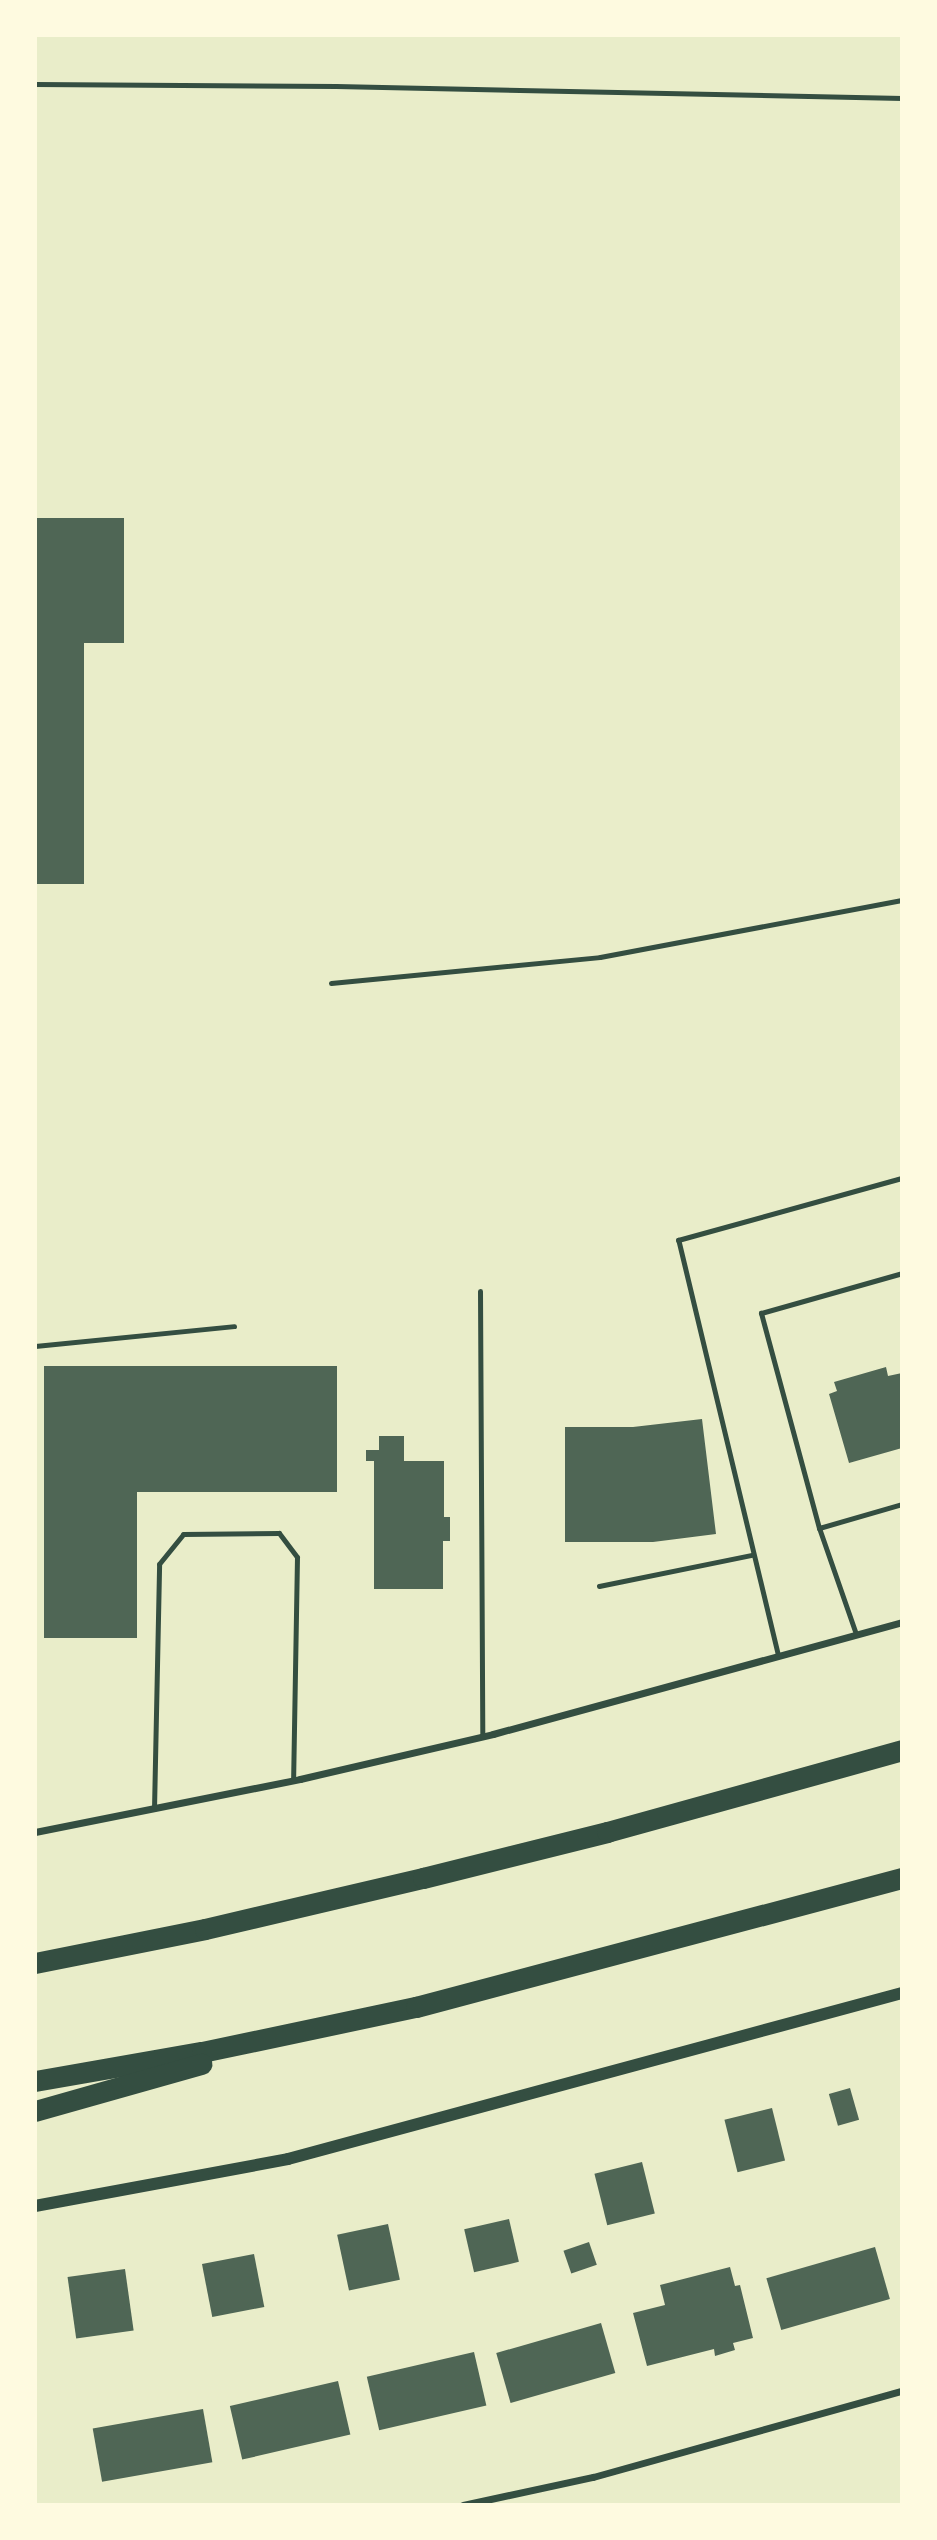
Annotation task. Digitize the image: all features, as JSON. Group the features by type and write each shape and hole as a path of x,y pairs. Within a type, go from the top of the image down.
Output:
{"highway":[{"path":"35,1963 205,1929 423,1878 607,1832 902,1750"},
{"path":"35,2111 373,2016 621,1954 902,1878"},
{"path":"35,2081 202,2052 373,2016"}],"street":[{"path":"35,1832 293,1781 482,1737 902,1622"},
{"path":"35,2206 288,2159 902,1993"},
{"path":"463,2505 593,2477 902,2391"}],"lane":[{"path":"331,982 600,957 902,900"},
{"path":"778,1656 678,1240 902,1178"},
{"path":"856,1634 819,1528 761,1313 902,1273"},
{"path":"480,1291 482,1737"},
{"path":"35,1346 234,1326"},
{"path":"819,1528 902,1504"},
{"path":"154,1809 159,1563 183,1534 279,1533 297,1557 293,1781"},
{"path":"599,1586 752,1555"}],"path":[{"path":"35,84 336,86 902,98"}],"building":[{"path":"35,518 124,518 124,643 84,643 84,884 35,884"},
{"path":"44,1366 337,1366 337,1492 137,1492 137,1638 44,1638"},
{"path":"886,1367 888,1376 902,1373 902,1448 849,1463 829,1394 837,1391 834,1382"},
{"path":"702,1419 716,1534 653,1542 565,1542 565,1427 633,1427"},
{"path":"379,1436 404,1436 404,1461 444,1461 444,1517 450,1517 450,1541 443,1541 443,1589 374,1589 374,1461 366,1461 366,1450 379,1450"},
{"path":"850,2088 859,2120 838,2126 829,2094"},
{"path":"772,2108 785,2160 738,2172 724,2120"},
{"path":"642,2162 655,2213 607,2225 594,2174"},
{"path":"509,2219 519,2262 474,2272 464,2229"},
{"path":"388,2224 400,2280 349,2291 337,2235"},
{"path":"589,2242 597,2265 571,2273 563,2251"},
{"path":"875,2247 890,2299 781,2330 766,2278"},
{"path":"254,2254 264,2307 212,2317 202,2264"},
{"path":"730,2267 735,2286 740,2285 753,2338 733,2343 735,2350 715,2356 714,2349 647,2366 633,2313 665,2305 660,2285"},
{"path":"125,2269 134,2330 76,2338 68,2277"},
{"path":"601,2323 615,2373 511,2403 496,2353"},
{"path":"474,2352 486,2406 379,2430 367,2377"},
{"path":"338,2381 350,2435 242,2460 230,2406"},
{"path":"203,2409 212,2462 102,2482 93,2428"}]}
